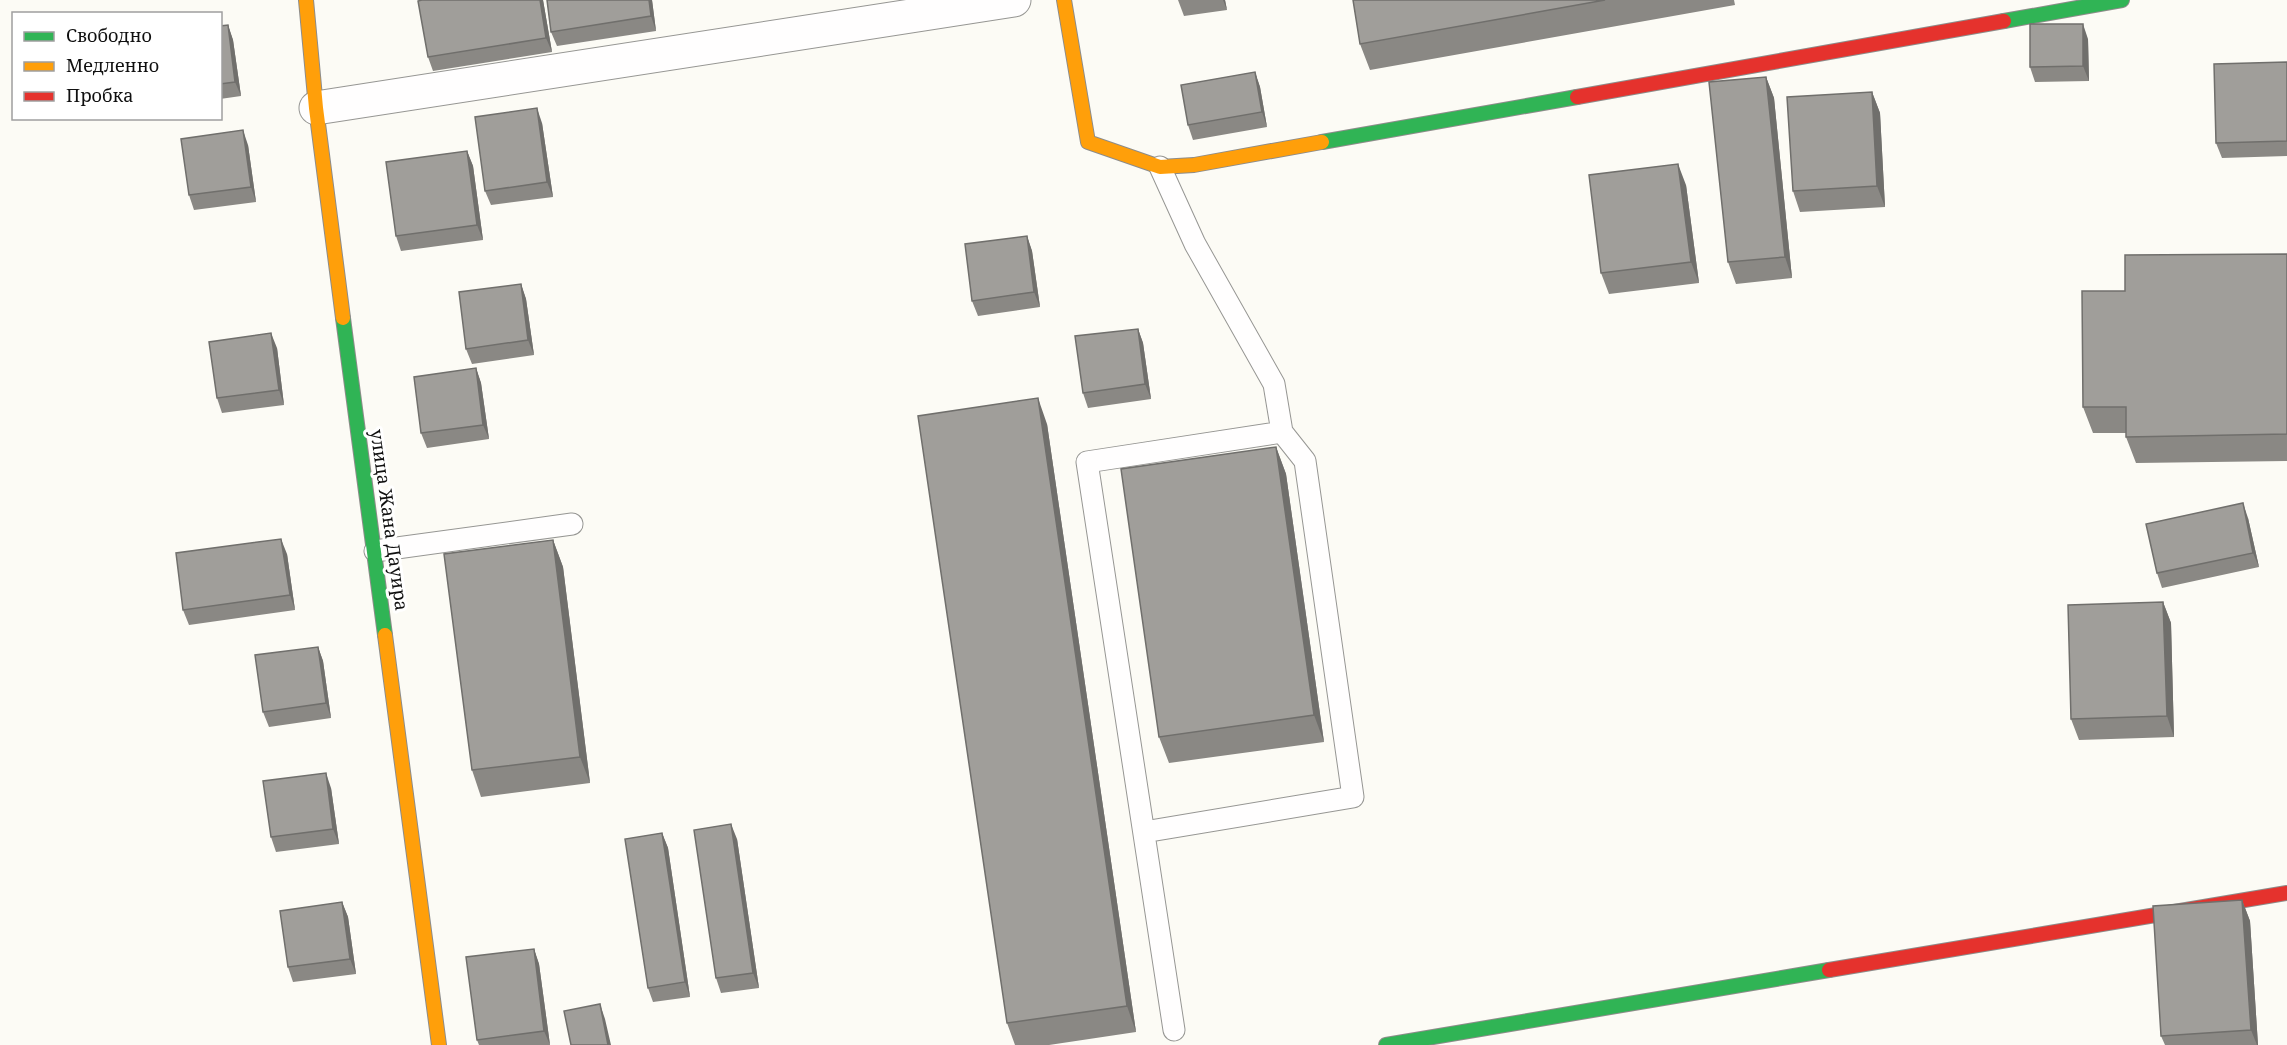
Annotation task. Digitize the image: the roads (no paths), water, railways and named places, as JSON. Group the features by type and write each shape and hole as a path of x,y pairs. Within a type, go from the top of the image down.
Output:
{"street":[{"name":"улица Жана Дауира","path":"306,0 316,108 439,1045"},
{"path":"316,108 1014,0"},
{"path":"1064,0 1088,142 1160,167 1194,165 2122,0"},
{"path":"1386,1045 2287,893"}],"lane":[{"path":"1144,832 1353,797 1305,461 1282,432 1274,384 1195,244 1160,167"},
{"path":"1174,1030 1087,462 1282,432"},
{"path":"375,551 572,524"}]}
